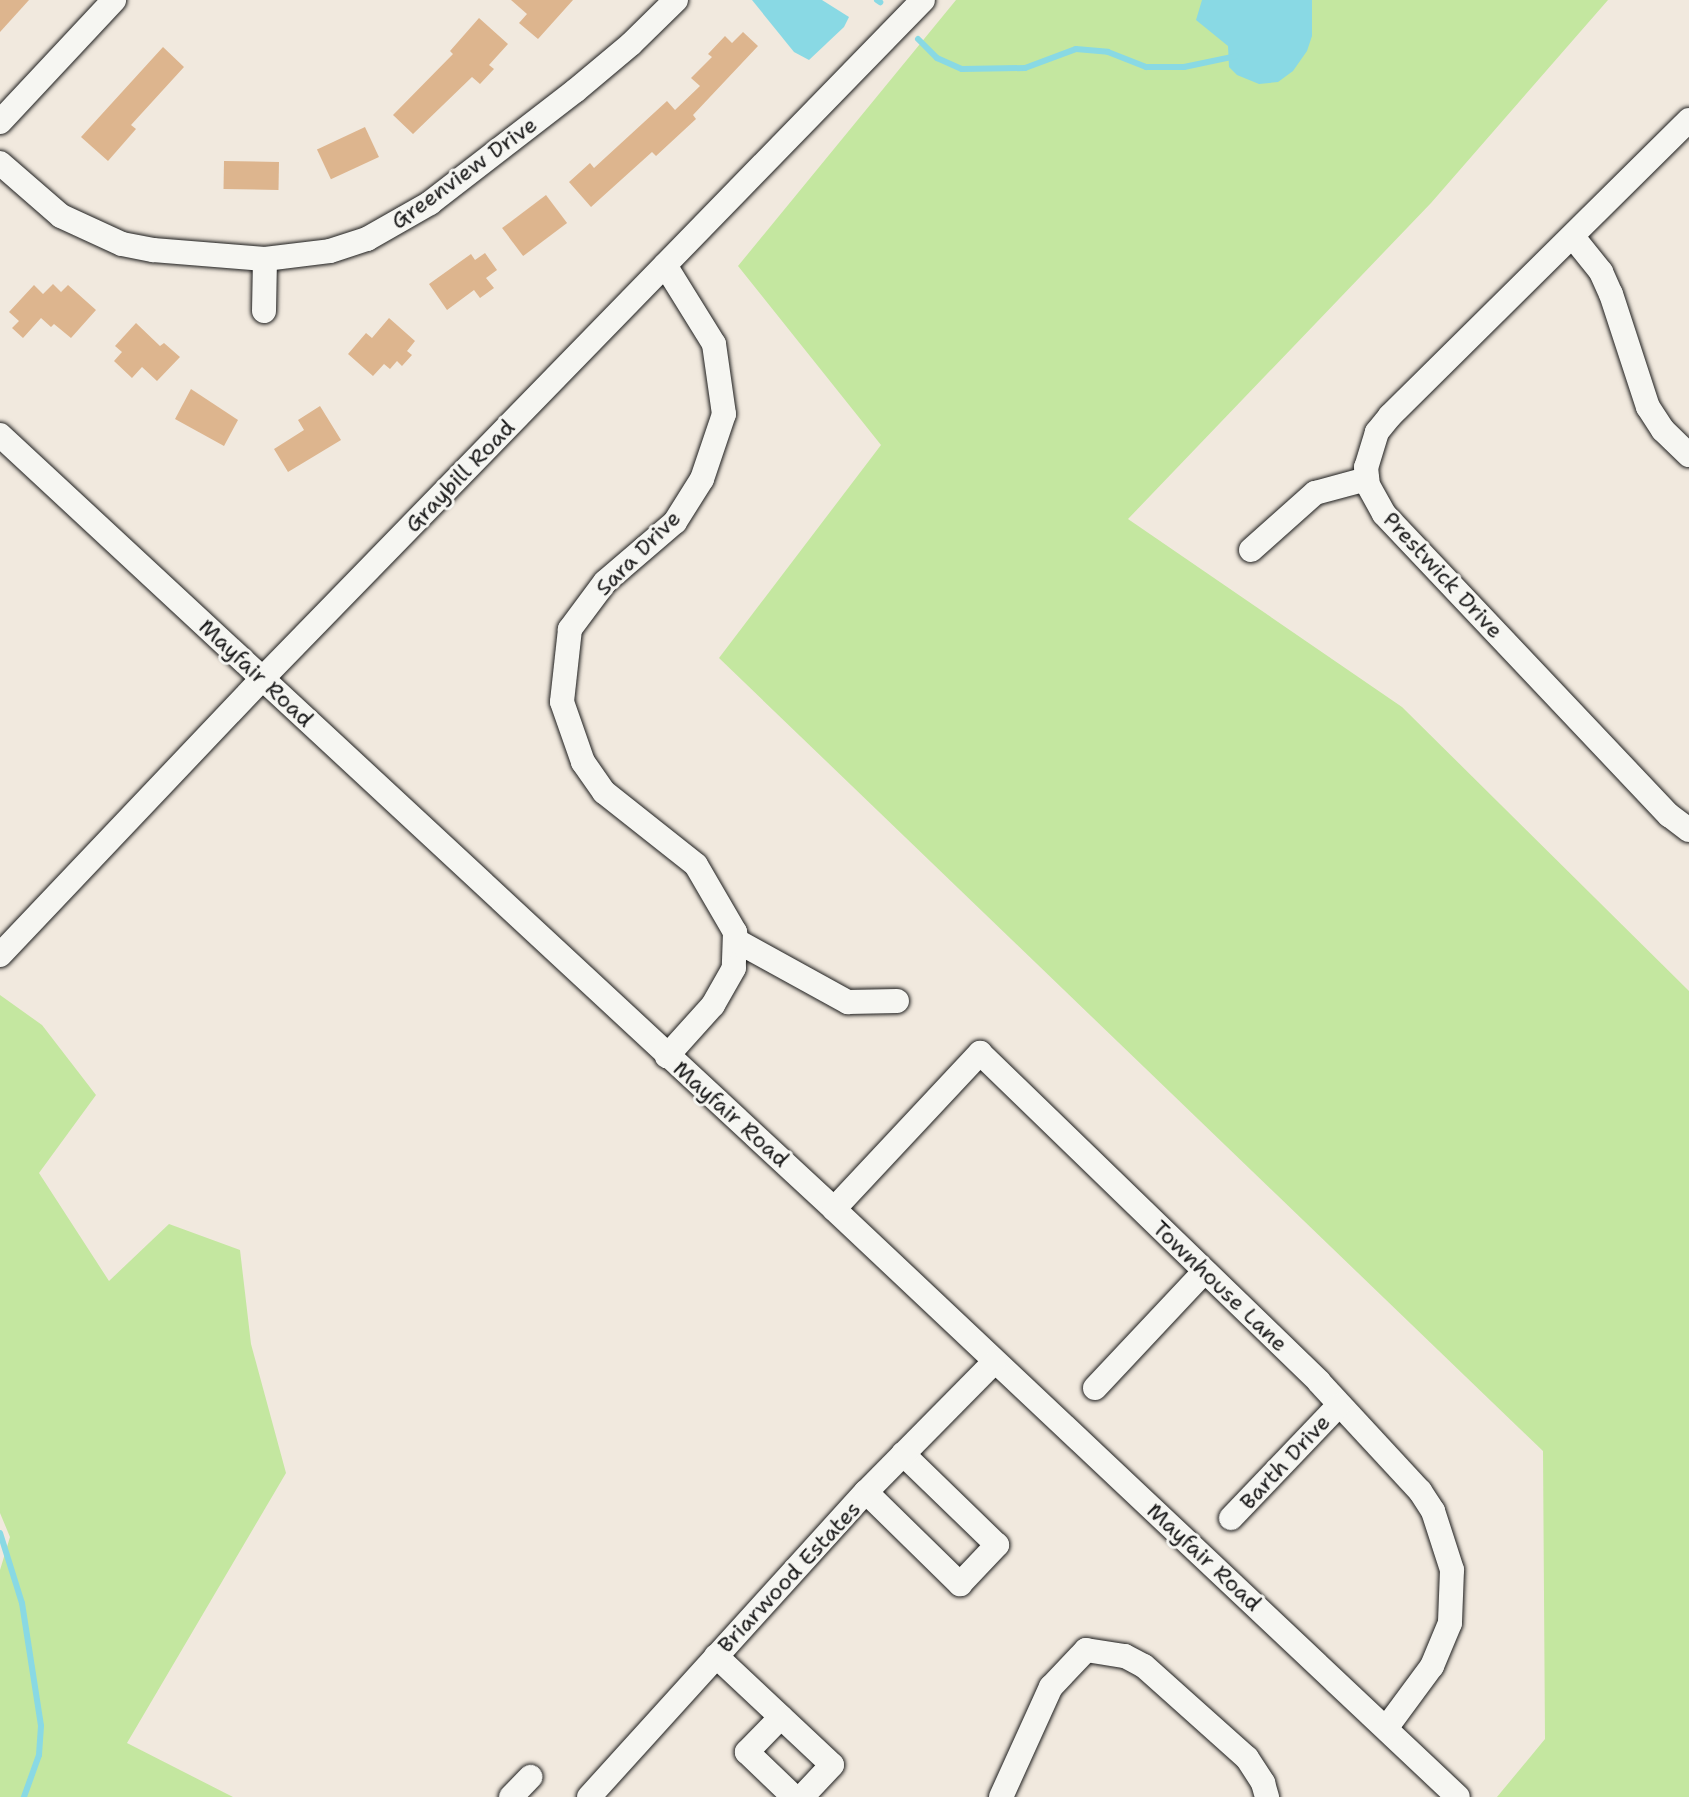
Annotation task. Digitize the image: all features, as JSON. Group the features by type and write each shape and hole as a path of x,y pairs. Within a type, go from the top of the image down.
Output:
{"street":[{"path":"0,122 114,0"},
{"name":"Greenview Drive","path":"0,163 61,216 122,244 153,250 265,259 330,251 398,224 575,91 631,44 676,0"},
{"name":"Graybill Road","path":"0,955 263,678 923,0"},
{"path":"1251,550 1315,493 1367,479 1368,451 1390,416 1689,120"},
{"path":"1573,237 1601,272 1611,294 1648,407 1663,430 1689,455"},
{"path":"264,311 265,259"},
{"name":"Sara Drive","path":"665,265 714,344 724,414 702,479 675,522 605,582 570,629 562,702 583,762 604,792 696,865 735,932 735,940"},
{"name":"Mayfair Road","path":"0,435 834,1209 1458,1797"},
{"name":"Prestwick Drive","path":"1367,479 1375,502 1384,514 1669,815 1689,830"},
{"path":"667,1056 713,1005 734,968 735,940 848,1002 897,1001"},
{"name":"Townhouse Lane","path":"834,1209 980,1053 1319,1382 1420,1491 1443,1536 1452,1570 1454,1597 1443,1647 1387,1727"},
{"path":"1095,1388 1204,1272"},
{"name":"Briarwood Estates","path":"589,1797 866,1492 994,1362"},
{"name":"Barth Drive","path":"1231,1518 1338,1406"},
{"path":"866,1492 960,1584 997,1545 903,1454"},
{"path":"1001,1797 1036,1717 1058,1677 1086,1650 1125,1656 1144,1666 1247,1758 1263,1783 1267,1797"},
{"path":"716,1656 832,1765 802,1797"},
{"path":"781,1717 747,1752 794,1797"},
{"path":"511,1797 530,1777"}],"green space":[{"path":"956,0 1608,0 1431,203 1128,519 1402,707 1689,991 1689,1797 1497,1797 1545,1739 1543,1451 719,658 881,445 738,266"},
{"path":"0,995 42,1025 96,1095 39,1173 109,1281 169,1224 240,1250 251,1344 286,1473 127,1743 233,1797 0,1797 0,1570 10,1537 0,1513"}],"water":[{"path":"752,0 822,0 849,17 844,27 809,60 794,52"},
{"path":"1202,0 1312,0 1312,36 1307,51 1293,71 1278,82 1259,84 1237,75 1229,67 1228,46 1196,20"}],"building":[{"path":"0,0 29,0 0,32"},
{"path":"511,0 573,0 538,39 519,23 527,14"},
{"path":"479,18 508,44 489,65 494,69 480,84 472,77 413,134 393,115 453,54 450,51"},
{"path":"743,32 758,46 693,115 696,119 656,156 652,152 591,207 569,182 590,163 594,168 667,101 675,110 700,86 691,78 712,57 708,54 725,36 732,43"},
{"path":"163,47 184,67 131,125 136,129 108,161 81,137"},
{"path":"365,127 379,157 331,179 317,149"},
{"path":"224,161 279,162 279,190 224,189"},
{"path":"546,195 567,223 523,256 502,228"},
{"path":"485,253 497,270 486,278 494,288 480,298 474,290 447,310 429,284 471,254 475,260"},
{"path":"53,284 61,292 68,285 96,310 71,338 41,318 23,338 12,328 19,321 9,312 34,285 43,294"},
{"path":"389,318 415,341 407,351 412,355 402,366 397,361 390,369 384,364 373,376 348,354 366,333 372,338"},
{"path":"136,323 160,346 164,343 180,357 157,381 142,367 132,378 114,361 122,352 115,346"},
{"path":"191,389 238,420 224,446 175,419"},
{"path":"320,406 341,440 288,472 274,449 304,430 298,420"}],"waterway":[{"path":"918,39 937,58 962,69 1025,68 1076,49 1108,52 1146,67 1184,67 1236,56"},
{"path":"0,1533 22,1603 41,1726 39,1755 24,1797"}]}
